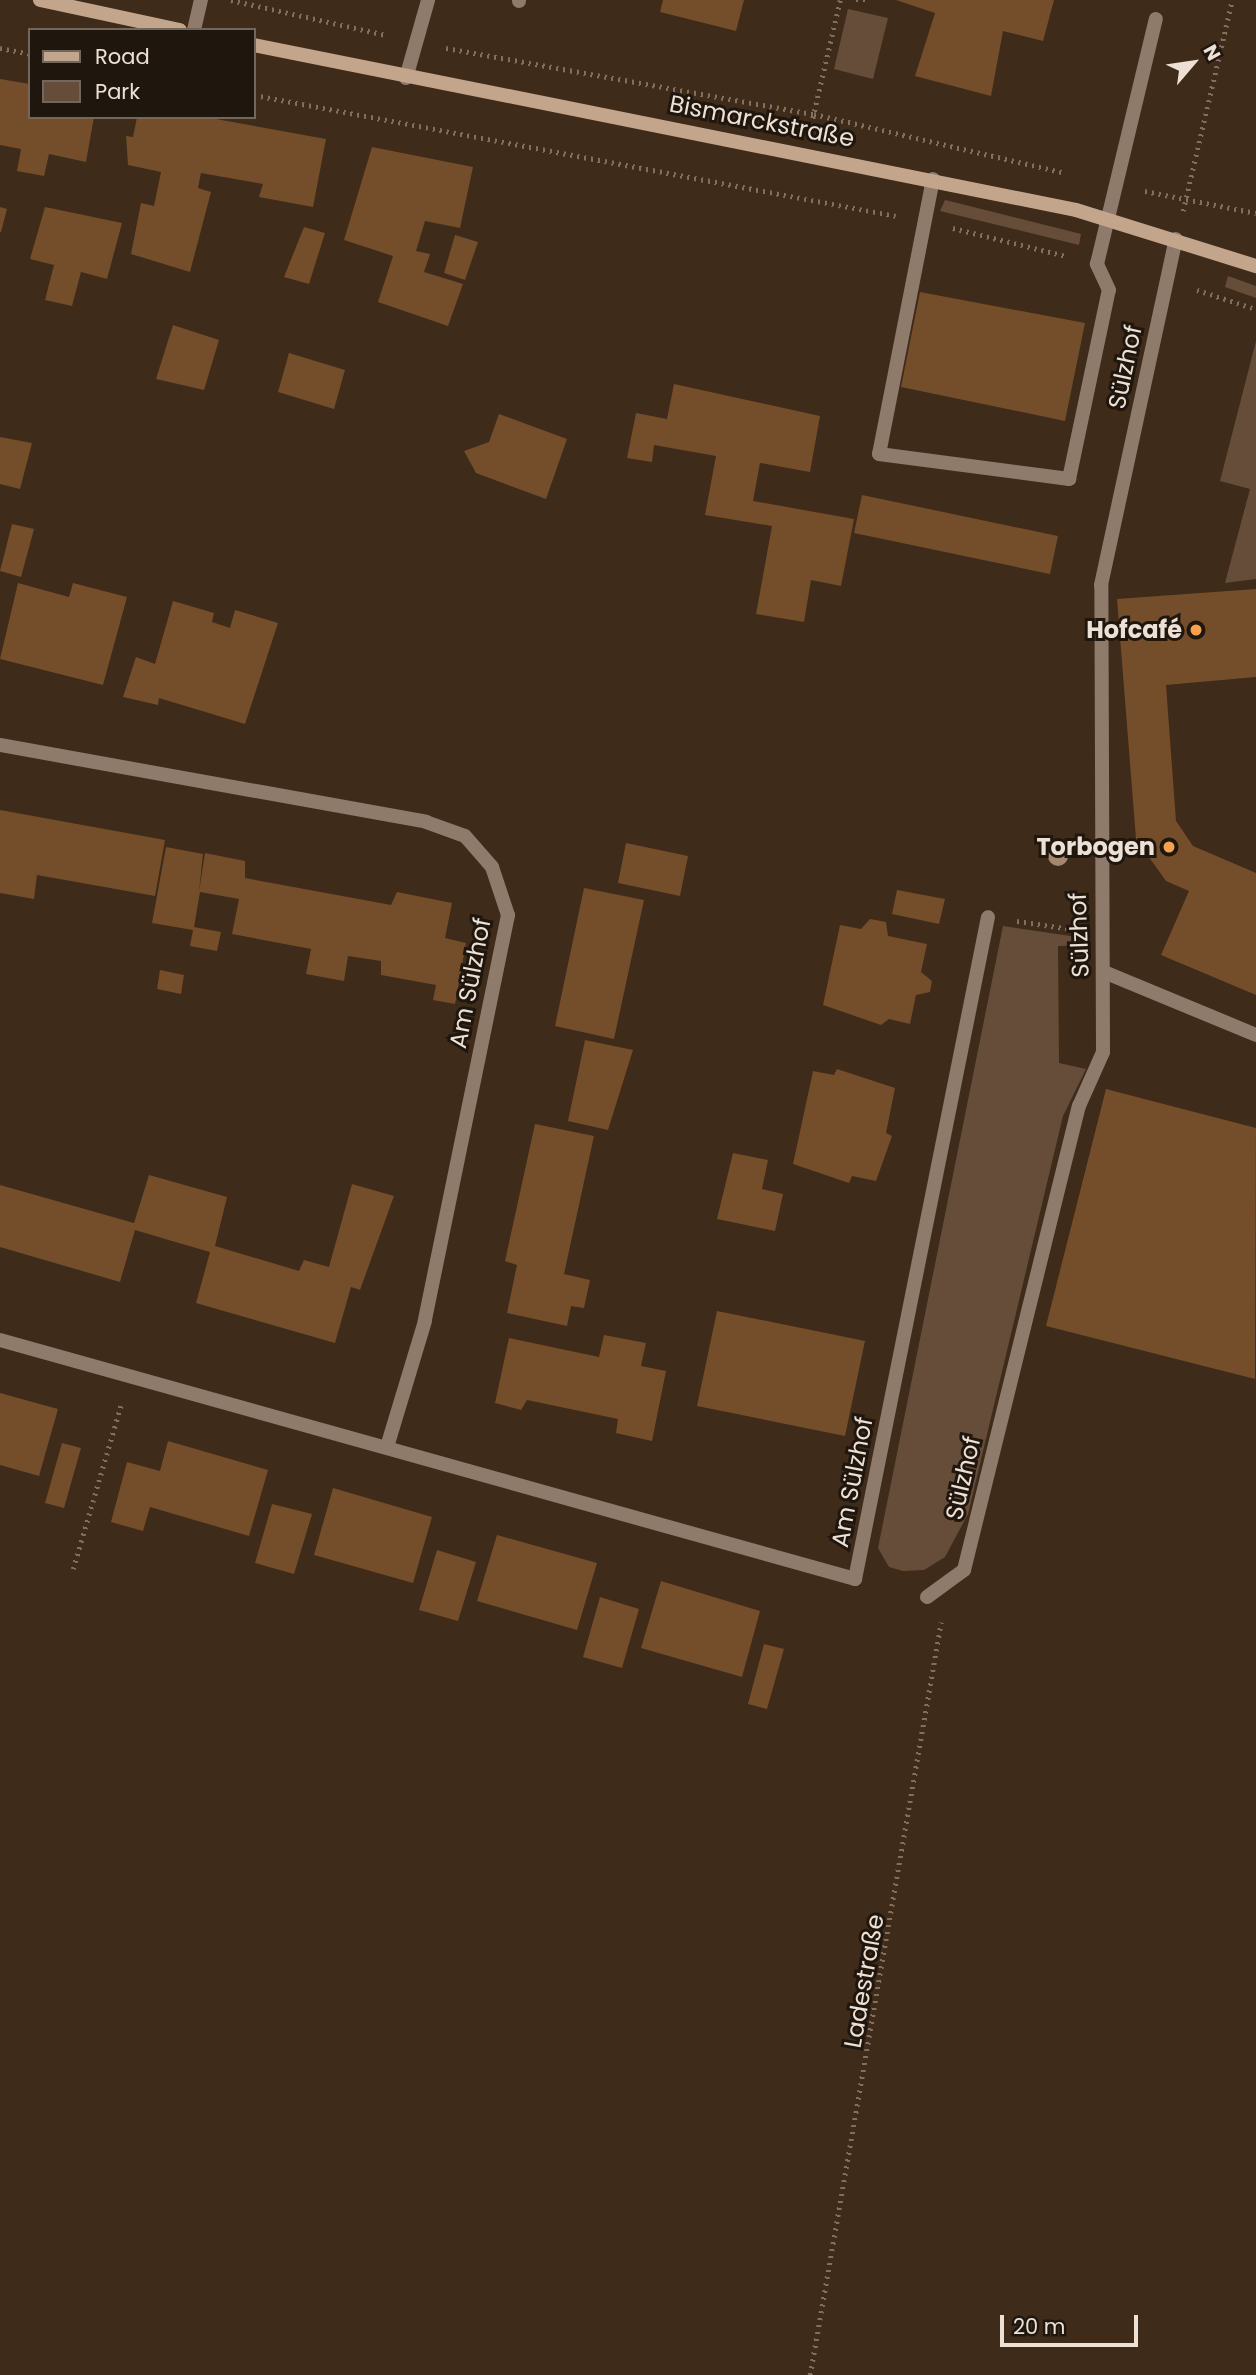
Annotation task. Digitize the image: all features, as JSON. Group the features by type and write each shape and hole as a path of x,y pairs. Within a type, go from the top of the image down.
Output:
{"street":[{"path":"40,0 171,28"},
{"path":"194,28 201,0"},
{"path":"406,78 428,0"},
{"path":"933,179 879,454 1069,479 1109,290 1097,264 1114,184 1156,19"},
{"name":"Bismarckstraße","path":"256,45 406,78 805,152 933,179 1106,218 1256,266"},
{"name":"Sülzhof","path":"927,1597 964,1570 1079,1106 1103,1052 1104,972 1099,934 1101,585 1176,239"},
{"name":"Am Sülzhof","path":"0,745 426,822 465,836 492,867 508,915 425,1321 387,1447"},
{"name":"Am Sülzhof","path":"0,1340 855,1579 988,917"},
{"path":"1104,972 1256,1035"}],"path":[{"path":"230,0 416,42 814,114 1185,201 1256,214"},
{"path":"805,152 840,0"},
{"path":"856,0 864,0"},
{"path":"1176,239 1233,0"},
{"path":"0,48 28,54"},
{"path":"256,95 926,221 1097,264"},
{"path":"1166,281 1256,309"},
{"path":"988,917 1099,934"},
{"path":"73,1569 130,1377"},
{"name":"Ladestraße","path":"810,2375 944,1627 927,1597"}],"green space":[{"path":"848,9 888,18 873,79 834,69"},
{"path":"945,200 1081,234 1079,245 940,211"},
{"path":"1228,276 1256,286 1256,298 1225,287"},
{"path":"1256,341 1256,579 1225,583 1250,489 1220,481"},
{"path":"1003,926 1091,939 1090,945 1058,946 1059,1063 1086,1069 1063,1116 968,1514 945,1557 924,1570 903,1571 889,1567 878,1548"}],"building":[{"path":"663,0 744,0 736,31 660,12"},
{"path":"896,0 1054,0 1043,41 1003,31 991,96 915,76 935,13"},
{"path":"0,79 28,84 28,119 94,119 86,162 49,154 44,176 17,171 21,149 0,145"},
{"path":"137,119 216,119 326,139 313,207 259,197 263,184 201,173 198,188 211,192 190,272 131,254 141,203 154,206 161,172 128,165 126,136 133,137"},
{"path":"372,147 473,167 460,228 425,221 416,251 430,254 424,272 463,284 448,326 378,302 393,256 344,240"},
{"path":"0,207 7,209 1,232 0,232"},
{"path":"45,207 122,223 107,279 81,272 72,306 45,300 54,265 30,259"},
{"path":"304,227 325,233 309,284 284,277"},
{"path":"455,235 478,242 465,280 444,273"},
{"path":"920,292 1085,323 1065,421 901,387"},
{"path":"173,325 219,340 204,390 156,379"},
{"path":"289,353 345,370 334,409 278,392"},
{"path":"674,384 820,416 810,472 760,463 753,501 854,519 841,586 811,580 804,622 756,614 772,526 705,515 716,456 654,445 652,462 627,458 636,413 667,419"},
{"path":"499,414 567,439 546,499 476,473 464,451 489,442"},
{"path":"0,437 32,443 20,489 0,484"},
{"path":"862,495 1058,536 1050,574 854,533"},
{"path":"12,524 34,529 21,577 0,571"},
{"path":"18,583 69,597 73,583 127,597 103,685 0,659"},
{"path":"1256,589 1256,677 1166,685 1176,821 1193,846 1256,873 1256,995 1161,955 1189,891 1166,881 1136,839 1117,599"},
{"path":"173,601 214,613 212,622 230,628 235,610 278,623 245,724 159,698 158,705 123,697 136,657 155,664"},
{"path":"0,810 165,840 155,896 37,875 34,899 0,893"},
{"path":"626,843 688,856 680,896 618,883"},
{"path":"166,847 203,854 199,892 205,853 245,861 245,878 391,905 397,892 452,903 445,938 466,943 455,1004 433,1000 436,985 381,975 381,961 348,956 344,981 306,974 311,949 232,934 239,899 200,892 194,927 221,932 217,951 190,946 193,930 152,923"},
{"path":"584,888 644,900 614,1039 555,1026"},
{"path":"897,890 945,899 939,924 892,914"},
{"path":"870,919 886,922 888,936 927,944 921,972 932,981 930,992 916,995 910,1024 889,1019 881,1025 823,1005 840,925 861,929"},
{"path":"160,970 184,975 181,994 157,989"},
{"path":"585,1040 633,1050 608,1130 568,1121"},
{"path":"837,1069 895,1088 886,1133 892,1136 876,1181 852,1176 849,1183 793,1164 813,1071 834,1075"},
{"path":"1106,1089 1256,1128 1255,1379 1046,1326"},
{"path":"535,1124 594,1136 564,1274 590,1280 584,1308 571,1306 567,1326 507,1313 517,1265 505,1261"},
{"path":"733,1153 768,1160 762,1189 783,1194 775,1231 717,1219"},
{"path":"149,1175 227,1197 215,1246 299,1271 304,1260 329,1267 352,1184 394,1196 360,1290 351,1287 335,1343 196,1303 210,1252 135,1230 120,1282 0,1247 0,1185 134,1223"},
{"path":"717,1311 865,1341 845,1436 697,1406"},
{"path":"604,1335 646,1343 641,1366 666,1371 652,1441 616,1433 618,1419 527,1400 521,1410 495,1403 509,1338 599,1357"},
{"path":"0,1393 58,1409 39,1476 0,1465"},
{"path":"168,1441 268,1470 249,1536 150,1507 143,1531 111,1522 127,1462 160,1471"},
{"path":"62,1443 81,1448 64,1508 45,1503"},
{"path":"333,1488 432,1517 413,1583 314,1555"},
{"path":"272,1504 312,1514 294,1574 255,1563"},
{"path":"497,1535 597,1563 577,1630 477,1601"},
{"path":"437,1550 476,1562 458,1621 419,1610"},
{"path":"661,1581 760,1611 742,1677 641,1648"},
{"path":"600,1597 639,1609 622,1668 583,1657"},
{"path":"764,1644 784,1649 767,1709 748,1704"}],"place":[{"name":"Hofcafé","path":"1196,630"},
{"name":"Torbogen","path":"1169,847"}]}
